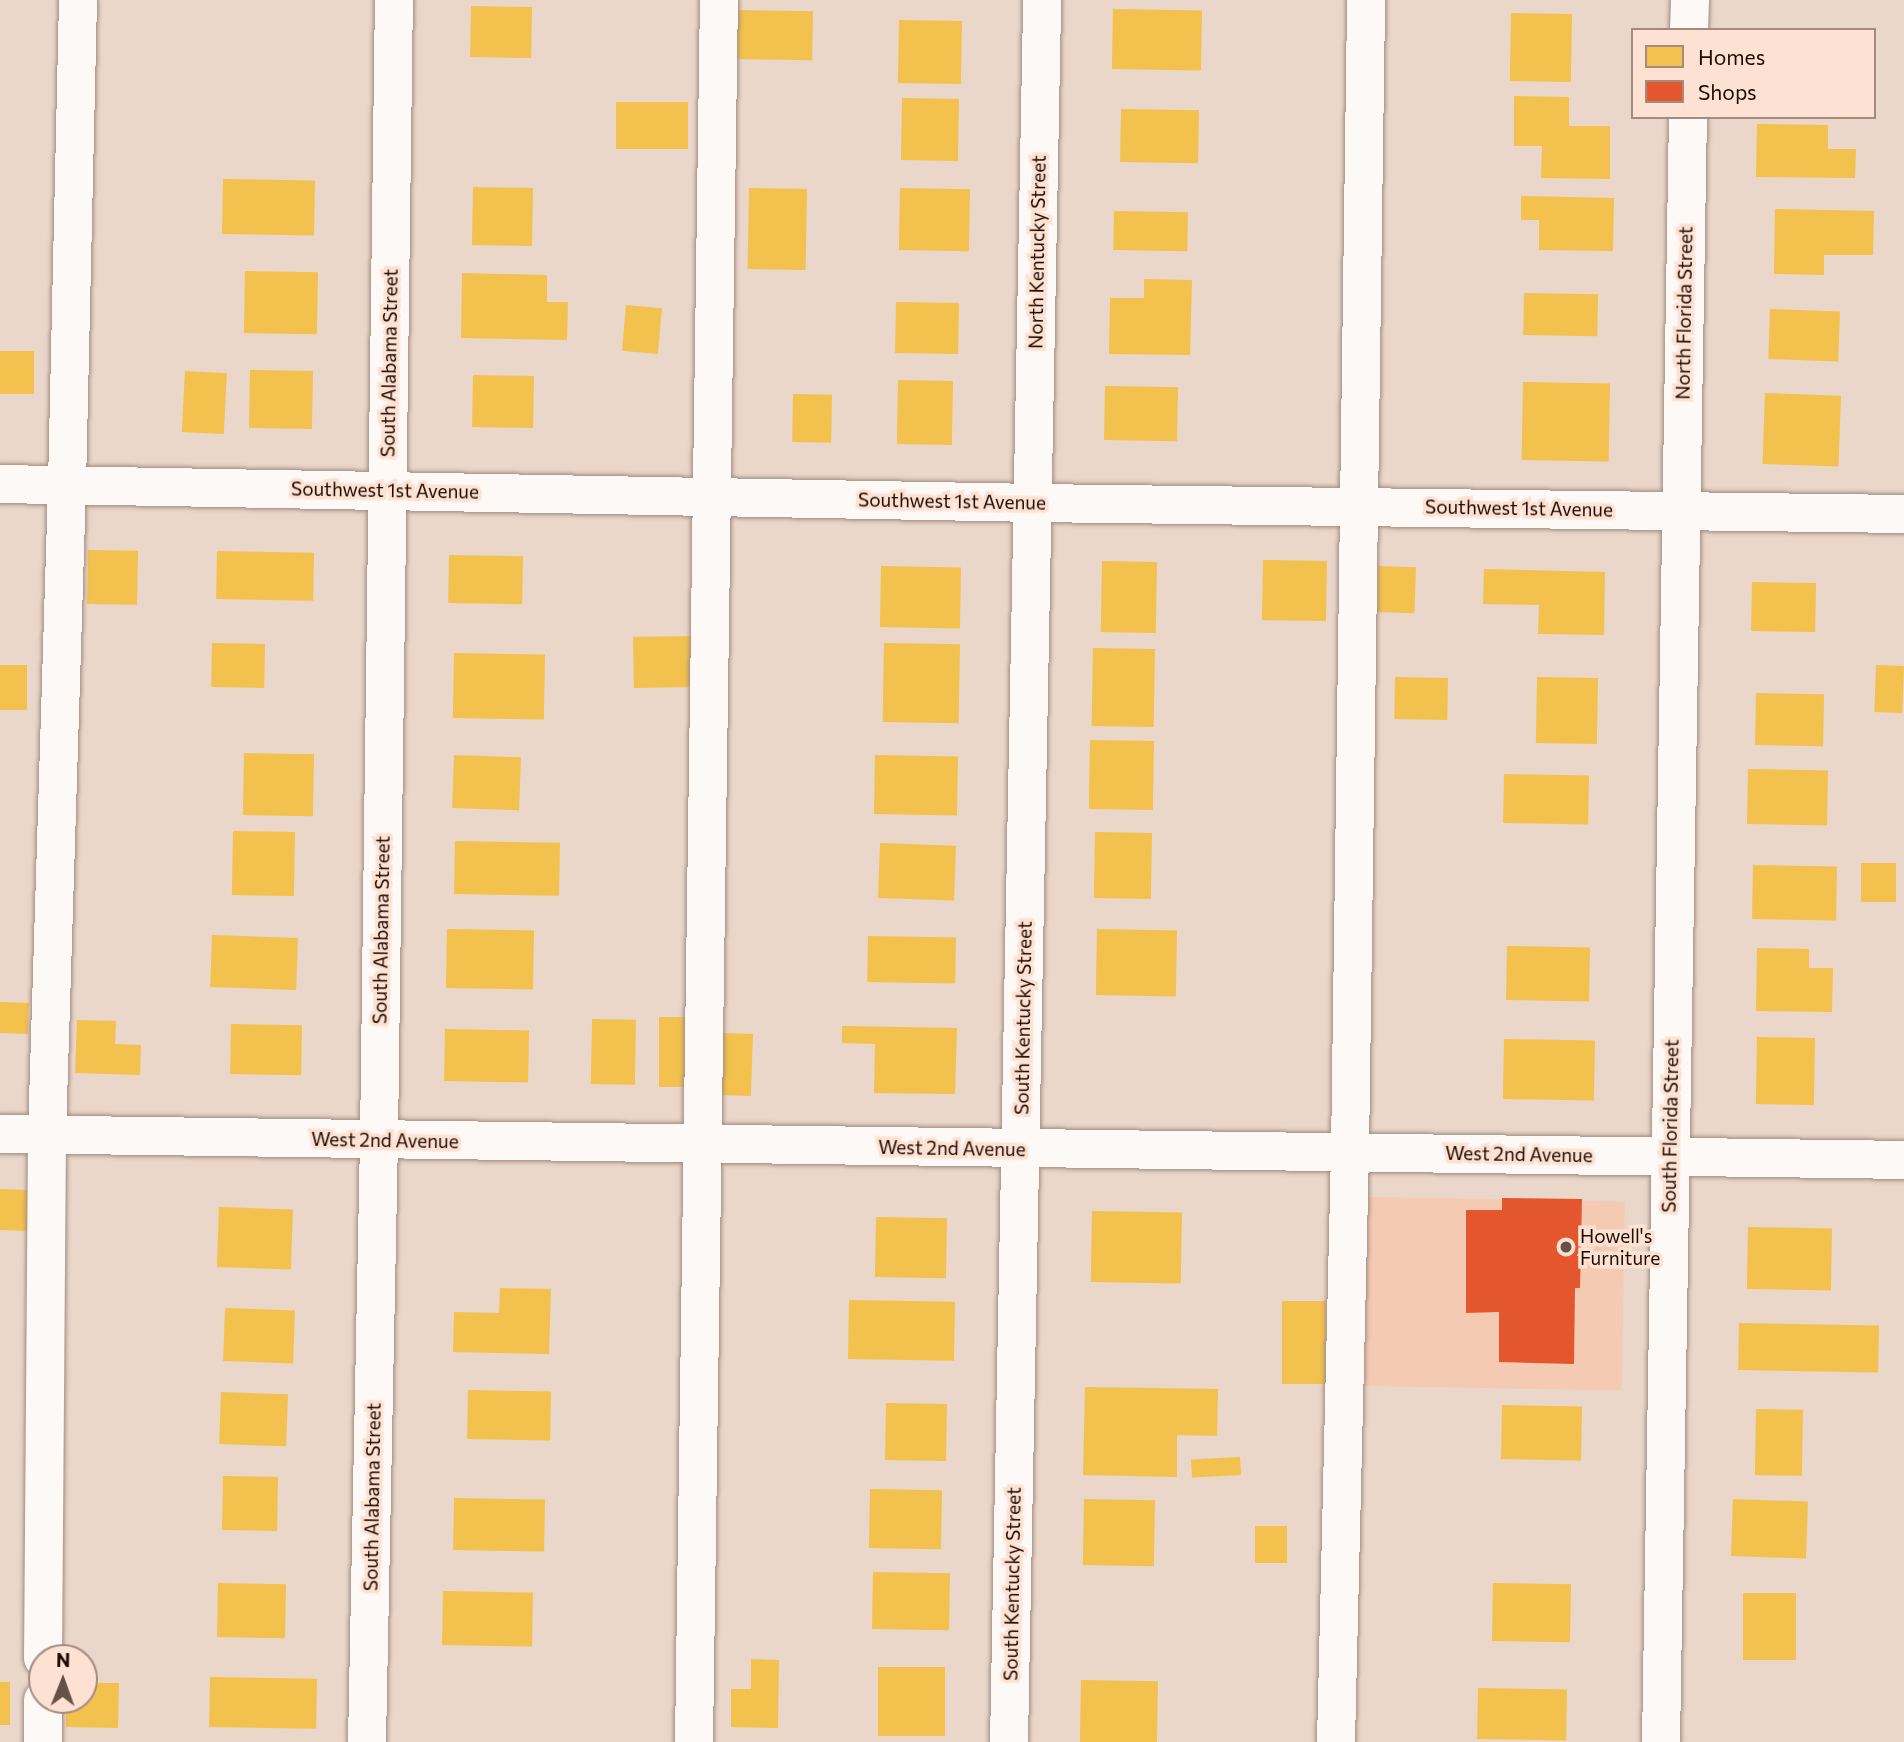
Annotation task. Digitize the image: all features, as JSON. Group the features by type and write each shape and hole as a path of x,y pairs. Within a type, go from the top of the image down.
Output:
{"street":[{"path":"43,1644 47,1134 67,485 78,0"},
{"name":"South Alabama Street","path":"367,1742 379,1139 394,0"},
{"path":"694,1742 719,0"},
{"name":"North Kentucky Street","path":"1032,503 1042,0"},
{"path":"1336,1742 1350,1152 1366,0"},
{"path":"1689,28 1690,0"},
{"name":"North Florida Street","path":"1681,510 1688,119"},
{"name":"Southwest 1st Avenue","path":"0,484 387,489 1032,503 1904,514"},
{"name":"South Kentucky Street","path":"1009,1742 1032,503"},
{"name":"South Florida Street","path":"1661,1742 1681,510"},
{"name":"West 2nd Avenue","path":"0,1134 1904,1160"},
{"path":"43,1714 43,1742"}],"shaded area":[{"path":"1368,1197 1625,1201 1622,1390 1365,1386"}],"building: Homes":[{"path":"471,6 532,7 531,58 470,57"},
{"path":"1113,9 1202,11 1201,71 1112,69"},
{"path":"736,10 813,11 812,60 735,59"},
{"path":"1511,13 1572,14 1571,82 1510,81"},
{"path":"899,20 962,21 961,84 898,83"},
{"path":"1514,96 1569,97 1569,126 1610,126 1610,179 1541,178 1542,146 1514,146"},
{"path":"902,98 959,99 958,161 901,160"},
{"path":"616,102 688,102 688,149 616,149"},
{"path":"1121,109 1199,110 1198,163 1120,162"},
{"path":"1757,124 1828,125 1828,149 1856,149 1855,178 1756,177"},
{"path":"223,179 315,181 314,236 222,234"},
{"path":"473,187 533,188 532,246 472,245"},
{"path":"749,188 807,189 806,270 748,269"},
{"path":"900,188 970,189 969,251 899,250"},
{"path":"1521,196 1614,198 1613,251 1539,250 1539,220 1521,220"},
{"path":"1775,209 1874,211 1873,255 1824,255 1824,275 1774,274"},
{"path":"1114,211 1188,212 1187,251 1113,250"},
{"path":"245,271 318,272 317,334 244,333"},
{"path":"462,273 547,275 547,302 568,302 567,340 461,338"},
{"path":"1144,279 1192,280 1190,355 1109,354 1110,298 1144,298"},
{"path":"1524,293 1598,294 1597,336 1523,335"},
{"path":"896,302 959,303 958,354 895,353"},
{"path":"626,305 662,308 658,354 622,351"},
{"path":"1770,309 1840,311 1838,361 1768,359"},
{"path":"0,351 34,351 34,394 0,394"},
{"path":"250,370 313,371 312,429 249,428"},
{"path":"185,371 227,373 224,434 182,432"},
{"path":"473,375 534,376 533,428 472,427"},
{"path":"898,380 953,381 952,445 897,444"},
{"path":"1523,382 1610,384 1609,462 1522,460"},
{"path":"1105,386 1178,387 1177,441 1104,440"},
{"path":"1765,393 1841,396 1838,467 1763,464"},
{"path":"793,394 832,395 831,443 792,442"},
{"path":"88,550 138,551 137,605 87,604"},
{"path":"217,551 314,553 313,601 216,599"},
{"path":"449,555 523,556 522,604 448,603"},
{"path":"1263,560 1327,561 1326,621 1262,620"},
{"path":"1102,561 1157,562 1156,633 1101,632"},
{"path":"881,566 961,567 960,628 880,627"},
{"path":"1378,566 1416,567 1414,613 1376,612"},
{"path":"1484,569 1605,572 1604,635 1538,634 1539,605 1483,604"},
{"path":"1752,582 1816,583 1815,632 1751,631"},
{"path":"692,636 693,687 634,688 633,637"},
{"path":"212,643 265,644 264,688 211,687"},
{"path":"884,643 960,644 959,723 883,722"},
{"path":"1093,648 1155,649 1154,727 1092,726"},
{"path":"454,653 545,655 544,720 453,718"},
{"path":"0,665 27,665 27,710 0,710"},
{"path":"1876,665 1904,666 1902,713 1874,712"},
{"path":"1395,677 1448,678 1447,720 1394,719"},
{"path":"1537,677 1598,678 1597,744 1536,743"},
{"path":"1756,693 1824,694 1823,746 1755,745"},
{"path":"1090,740 1154,741 1153,810 1089,809"},
{"path":"244,753 314,754 313,816 243,815"},
{"path":"454,755 521,757 519,810 452,808"},
{"path":"875,755 958,756 957,815 874,814"},
{"path":"1748,769 1828,770 1827,825 1747,824"},
{"path":"1504,774 1589,775 1588,824 1503,823"},
{"path":"233,831 295,832 294,896 232,895"},
{"path":"1095,832 1152,833 1151,899 1094,898"},
{"path":"455,841 560,843 559,896 454,894"},
{"path":"880,843 956,846 954,901 878,898"},
{"path":"1861,863 1896,863 1896,902 1861,902"},
{"path":"1753,865 1837,866 1836,920 1752,919"},
{"path":"447,929 534,931 533,990 446,988"},
{"path":"1097,929 1177,930 1176,996 1096,995"},
{"path":"212,935 298,938 296,990 210,987"},
{"path":"868,936 956,938 955,984 867,982"},
{"path":"1507,946 1590,947 1589,1001 1506,1000"},
{"path":"1757,948 1809,949 1809,968 1833,968 1832,1012 1756,1011"},
{"path":"0,1002 29,1003 28,1034 0,1033"},
{"path":"659,1017 686,1017 686,1087 659,1087"},
{"path":"592,1019 636,1020 635,1085 591,1084"},
{"path":"77,1020 116,1021 115,1044 141,1045 140,1075 75,1073"},
{"path":"231,1024 302,1025 301,1075 230,1074"},
{"path":"842,1026 957,1028 955,1094 874,1093 875,1044 842,1043"},
{"path":"445,1029 529,1030 528,1082 444,1081"},
{"path":"722,1033 753,1034 751,1096 720,1095"},
{"path":"1757,1037 1815,1038 1814,1105 1756,1104"},
{"path":"1504,1039 1595,1041 1594,1101 1503,1099"},
{"path":"0,1189 37,1190 36,1231 0,1230"},
{"path":"219,1207 293,1210 291,1270 217,1267"},
{"path":"1092,1211 1182,1213 1181,1284 1091,1282"},
{"path":"876,1217 947,1218 946,1278 875,1277"},
{"path":"1748,1227 1832,1228 1831,1290 1747,1289"},
{"path":"500,1288 551,1289 549,1354 453,1352 454,1312 499,1313"},
{"path":"849,1300 955,1302 954,1361 848,1359"},
{"path":"1282,1301 1326,1301 1326,1384 1282,1384"},
{"path":"225,1308 295,1310 293,1363 223,1361"},
{"path":"1739,1323 1879,1325 1878,1372 1738,1370"},
{"path":"1085,1387 1218,1389 1217,1436 1177,1435 1177,1477 1083,1475"},
{"path":"468,1390 551,1391 550,1440 467,1439"},
{"path":"221,1392 288,1394 286,1446 219,1444"},
{"path":"886,1403 947,1404 946,1461 885,1460"},
{"path":"1502,1405 1582,1406 1581,1460 1501,1459"},
{"path":"1756,1409 1803,1410 1802,1476 1755,1475"},
{"path":"1240,1457 1241,1475 1192,1478 1191,1460"},
{"path":"223,1476 278,1477 277,1531 222,1530"},
{"path":"870,1489 942,1490 941,1549 869,1548"},
{"path":"454,1498 545,1500 544,1552 453,1550"},
{"path":"1084,1499 1155,1500 1154,1566 1083,1565"},
{"path":"1733,1499 1808,1502 1806,1559 1731,1556"},
{"path":"1255,1526 1287,1526 1287,1563 1255,1563"},
{"path":"873,1572 950,1573 949,1630 872,1629"},
{"path":"218,1583 286,1584 285,1638 217,1637"},
{"path":"1493,1583 1571,1584 1570,1642 1492,1641"},
{"path":"443,1591 533,1593 532,1647 442,1645"},
{"path":"1743,1593 1796,1593 1796,1660 1743,1660"},
{"path":"751,1659 779,1660 778,1728 731,1727 731,1689 751,1689"},
{"path":"878,1667 945,1667 945,1736 878,1736"},
{"path":"210,1677 317,1679 316,1729 209,1727"},
{"path":"1081,1680 1158,1681 1157,1742 1080,1742"},
{"path":"0,1682 10,1682 10,1725 0,1725"},
{"path":"98,1683 119,1683 118,1728 66,1727 66,1714 98,1714"},
{"path":"1478,1688 1567,1690 1566,1741 1477,1739"}],"building: Shops":[{"path":"1502,1198 1582,1199 1580,1288 1575,1288 1574,1364 1499,1362 1499,1312 1466,1313 1466,1210 1502,1210"}],"place":[{"name":"Howell's Furniture","path":"1566,1247"}]}
